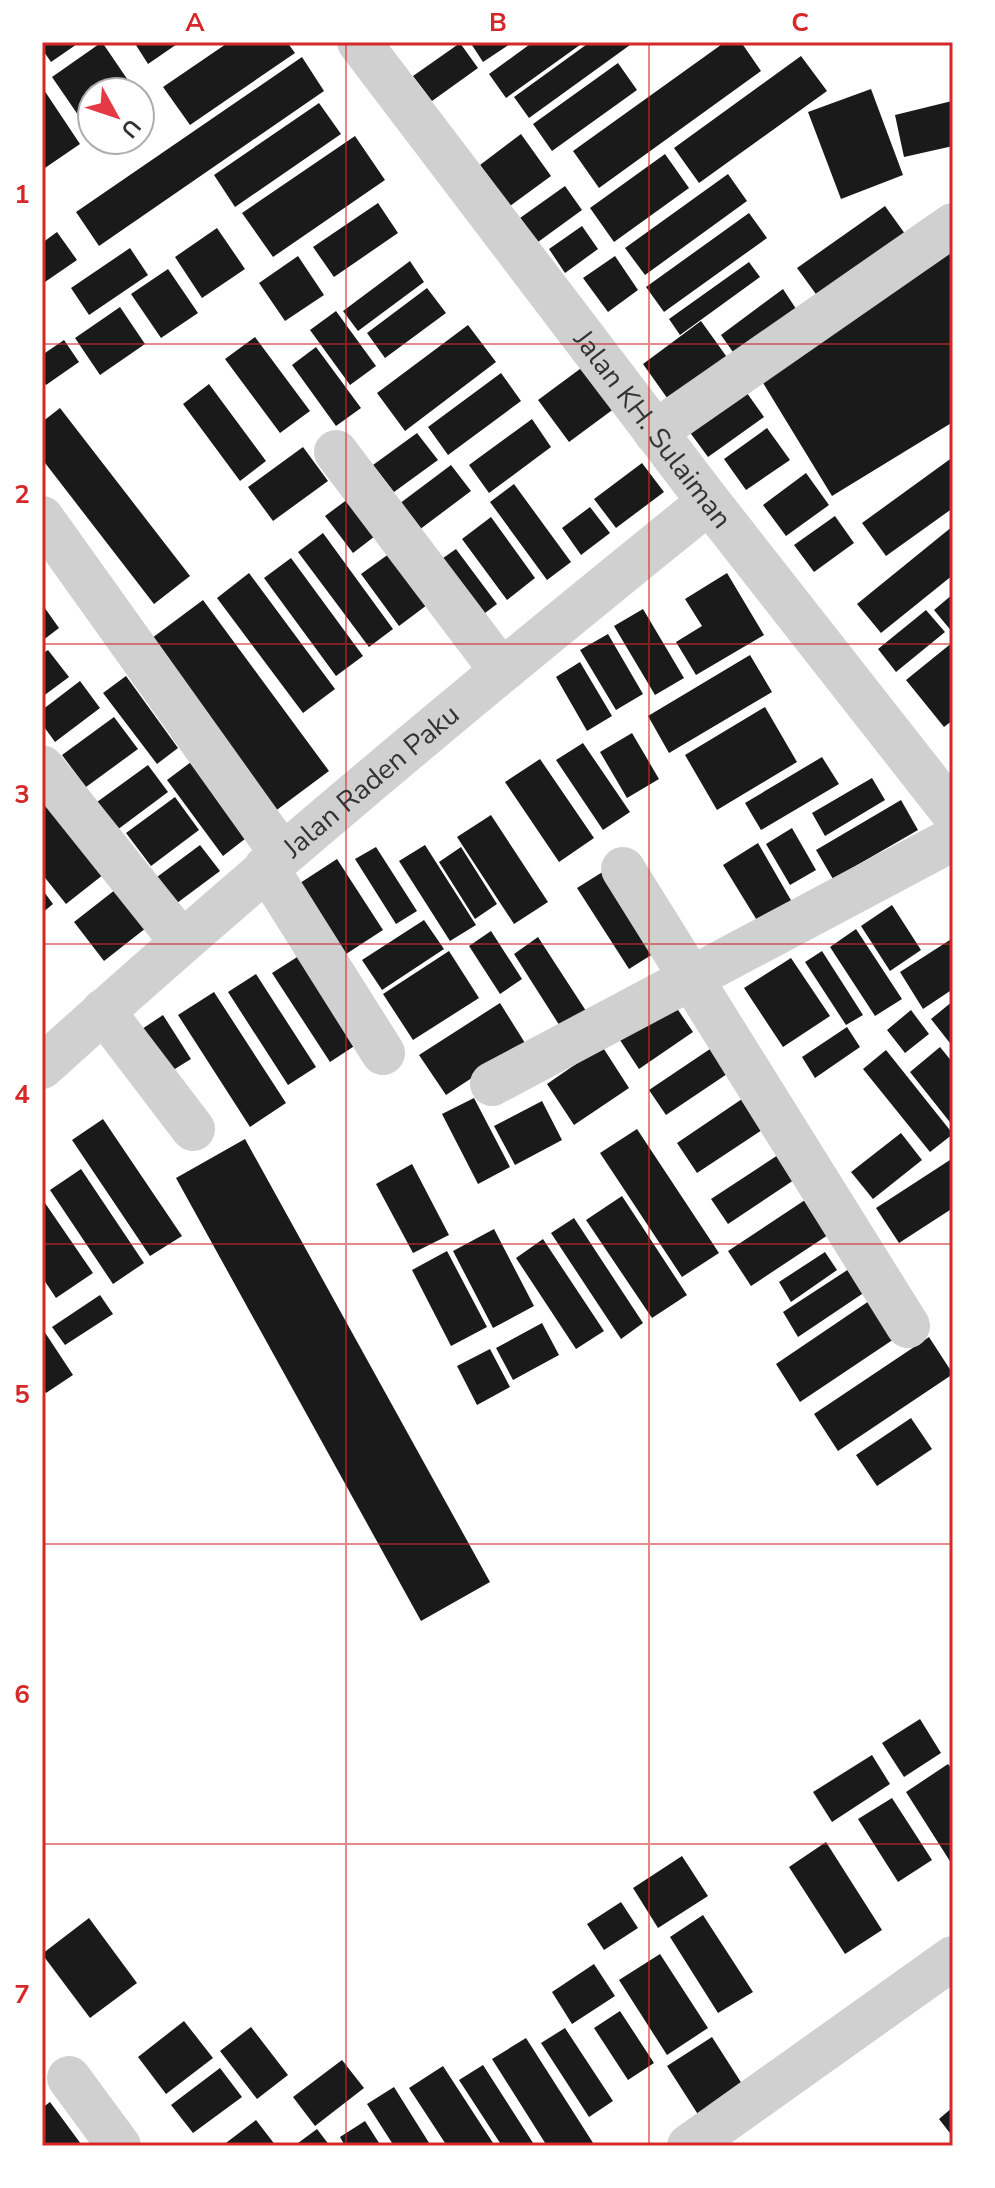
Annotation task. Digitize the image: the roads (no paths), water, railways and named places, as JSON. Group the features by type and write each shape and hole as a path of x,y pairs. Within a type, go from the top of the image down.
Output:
{"street":[{"name":"Jalan KH. Sulaiman","path":"359,42 709,502 940,765 953,813"},
{"path":"655,432 953,225"},
{"path":"336,452 501,670"},
{"name":"Jalan Raden Paku","path":"42,1067 274,861 501,670 709,502"},
{"path":"42,518 274,861 383,1053"},
{"path":"42,767 182,942"},
{"path":"492,1084 953,839"},
{"path":"623,869 908,1326"},
{"path":"103,1011 193,1129"},
{"path":"689,2146 953,1958"},
{"path":"69,2078 119,2146"}]}
